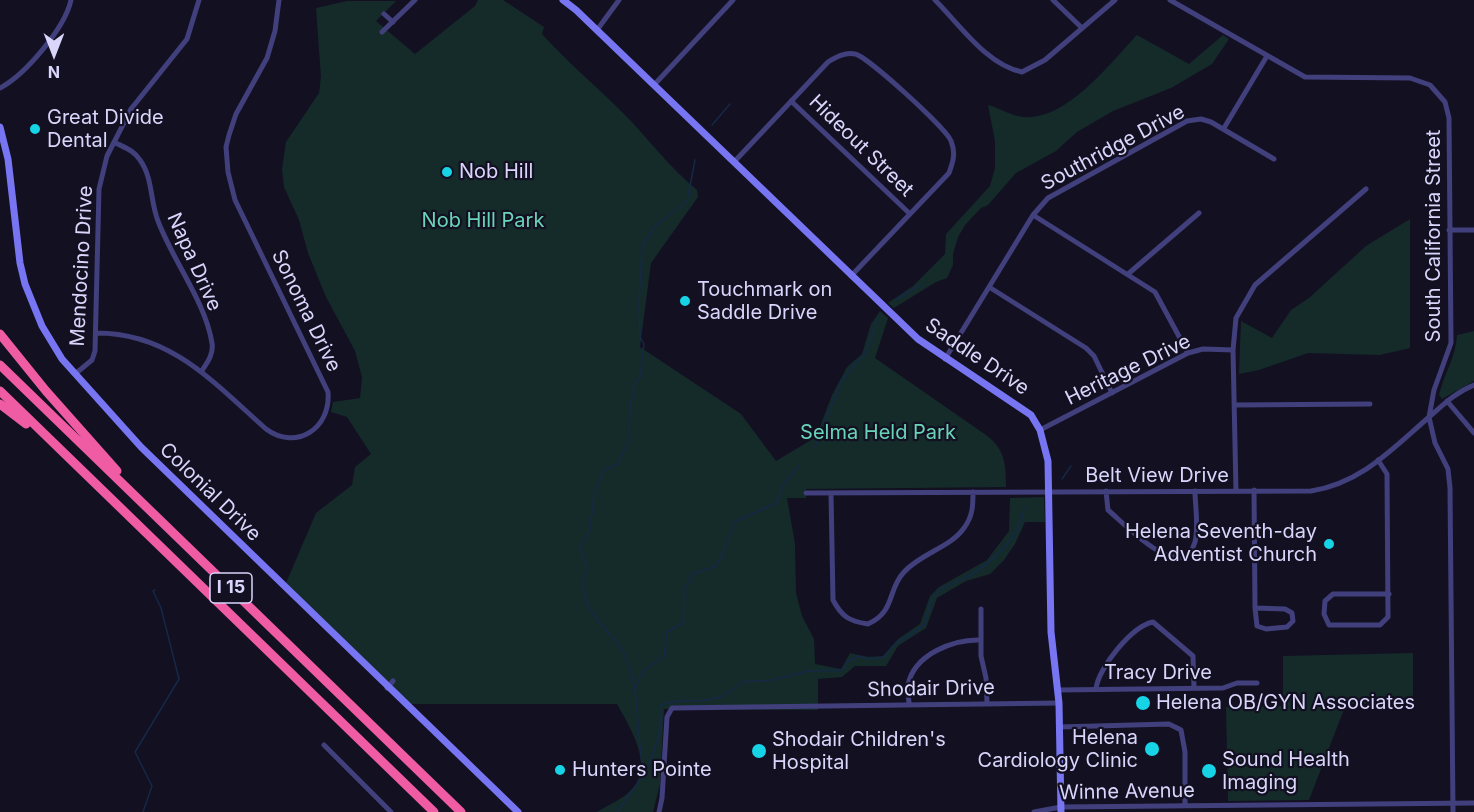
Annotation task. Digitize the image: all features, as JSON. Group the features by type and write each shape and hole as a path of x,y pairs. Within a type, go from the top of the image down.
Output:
{"highway":[{"path":"0,334 143,503"},
{"name":"I 15","path":"0,365 461,812"},
{"name":"I 15","path":"0,391 434,812"},
{"path":"0,404 73,468 99,487"}],"street":[{"path":"0,88 25,69 65,17 71,0"},
{"name":"Mendocino Drive","path":"75,374 92,360 97,333 99,189 107,156 131,109 183,45 194,20 199,0"},
{"name":"Sonoma Drive","path":"97,333 128,334 159,345 201,372 266,429 281,437 294,439 318,428 327,409 328,392 235,200 228,172 226,147 228,135 236,114 267,58 275,31 279,0"},
{"path":"382,32 415,0"},
{"name":"Saddle Drive","path":"563,0 918,339 945,359 1021,406 1031,415 1040,430 1047,450 1051,632 1059,703 1061,809"},
{"path":"597,30 619,0"},
{"path":"654,85 733,0"},
{"path":"935,0 994,59 1009,69 1022,72 1045,60 1115,0"},
{"path":"1053,0 1082,28"},
{"name":"South California Street","path":"1170,0 1305,77 1410,78 1430,85 1445,102 1449,118 1451,343 1434,390 1429,417 1435,443 1448,469 1450,488 1453,812"},
{"path":"384,14 393,22"},
{"path":"734,162 828,62 837,57 856,54 876,66 951,140 954,158 949,173 851,276"},
{"path":"1224,128 1267,56"},
{"name":"Hideout Street","path":"791,101 909,213"},
{"name":"Southridge Drive","path":"945,359 1034,215 1048,198 1187,121 1201,119 1224,128 1274,159"},
{"name":"Colonial Drive","path":"0,127 8,159 20,263 25,284 42,326 62,359 141,447 518,812"},
{"name":"Napa Drive","path":"114,142 133,152 141,160 148,177 158,223 193,293 210,334 213,350 201,372"},
{"path":"1236,491 1233,350 1236,318 1255,285 1366,189"},
{"path":"1128,274 1199,213"},
{"path":"1034,215 1155,292 1188,353"},
{"path":"1449,230 1474,230"},
{"path":"989,287 1086,348 1094,356 1112,393"},
{"name":"Heritage Drive","path":"1040,430 1188,353 1203,349 1233,350"},
{"name":"Belt View Drive","path":"806,493 1311,491 1333,487 1353,479 1447,401 1474,385"},
{"path":"1447,401 1474,433"},
{"path":"1234,405 1370,404"},
{"path":"1378,460 1387,474 1389,594 1388,618 1380,625 1329,625 1324,614 1325,600 1333,594 1389,594"},
{"path":"1254,490 1255,608 1257,626 1266,629 1287,627 1293,621 1292,613 1285,609 1255,608"},
{"path":"1106,491 1108,510 1163,556 1177,559 1189,553 1195,541 1195,491"},
{"path":"831,493 832,600 841,614 850,621 868,624 884,613 902,574 913,563 953,539 964,528 972,512 973,492"},
{"path":"981,609 981,640 987,703"},
{"path":"1096,689 1097,676 1132,633 1144,623 1153,622 1193,656 1194,688"},
{"path":"909,704 908,685 913,674 926,659 945,644 963,639 981,640"},
{"path":"387,687 393,681"},
{"name":"Tracy Drive","path":"1058,690 1223,688 1237,683 1257,683"},
{"name":"Shodair Drive","path":"658,812 662,798 667,717 672,708 1059,703"},
{"path":"1059,727 1169,724 1181,730 1185,752 1185,806"},
{"path":"324,745 391,812"},
{"name":"Winne Avenue","path":"1034,812 1061,809 1185,806 1474,803"}],"green space":[{"name":"Nob Hill Park","path":"478,0 503,0 544,27 542,34 552,45 618,108 697,190 698,197 651,263 640,347 741,414 776,461 816,437 832,395 847,367 862,354 871,324 880,311 888,318 875,358 986,435 1001,452 1006,471 1006,487 806,489 806,498 787,498 795,544 796,593 802,616 814,639 815,664 841,669 850,653 868,657 883,656 898,639 920,624 930,596 939,587 987,560 1009,531 1010,498 1044,497 1045,522 1025,522 1015,544 990,574 966,581 937,598 926,628 898,646 886,666 855,666 842,677 818,679 818,710 664,709 660,784 653,812 597,812 630,792 639,778 641,768 633,734 617,704 410,704 286,583 316,513 352,485 355,467 371,454 347,417 331,412 333,402 360,398 362,377 355,351 326,297 308,253 299,220 284,187 282,169 286,142 319,93 321,77 316,8 347,1 396,1 376,21 415,54 475,6"},
{"path":"1137,35 1189,64 1223,35 1229,39 1212,64 1171,88 1113,111 1077,132 1056,151 1016,173 988,205 981,208 965,225 958,237 953,254 953,265 947,278 936,282 894,308 888,303 913,286 945,254 946,234 990,186 995,168 995,141 988,105 1023,117 1039,116 1056,110 1086,88"},
{"path":"1410,219 1410,348 1380,355 1308,353 1259,370 1239,374 1241,321 1272,338 1291,310 1309,298 1366,246"},
{"path":"1474,331 1474,381 1442,399 1439,395 1457,335"},
{"path":"1413,653 1413,703 1346,704 1309,800 1228,801 1226,707 1283,706 1283,656"}],"waterway":[{"path":"712,125 730,104"},
{"path":"617,812 644,774 636,695 623,652 587,604 583,582 587,568 580,548 590,530 594,493 604,470 618,464 629,439 630,408 634,385 640,377 644,344 640,337 639,304 642,246 655,226 687,201 695,160"},
{"path":"897,299 920,285"},
{"path":"815,447 840,384 866,353 878,318"},
{"path":"636,686 643,671 664,656 667,632 683,623 684,591 692,574 716,566 727,544 734,522 776,503 785,482 800,465"},
{"path":"1062,479 1071,466"},
{"path":"645,773 660,732 661,705 672,702 711,700 720,697 741,682 773,680 808,671 843,670 847,662 858,656 869,659 884,657 895,644 924,625 931,603 939,591 967,577 1004,548 1018,528 1024,507"},
{"path":"143,812 152,786 135,752 179,679 161,608 153,591 155,590"}],"place":[{"name":"Great Divide Dental","path":"35,129"},
{"name":"Nob Hill","path":"447,172"},
{"name":"Touchmark on Saddle Drive","path":"685,301"},
{"name":"Helena Seventh-day Adventist Church","path":"1329,544"},
{"name":"Helena OB/GYN Associates","path":"1143,703"},
{"name":"Helena Cardiology Clinic","path":"1152,749"},
{"name":"Shodair Children's Hospital","path":"759,751"},
{"name":"Hunters Pointe","path":"560,770"},
{"name":"Sound Health Imaging","path":"1209,771"}],"park label":[{"name":"Selma Held Park","path":"878,433"}]}
